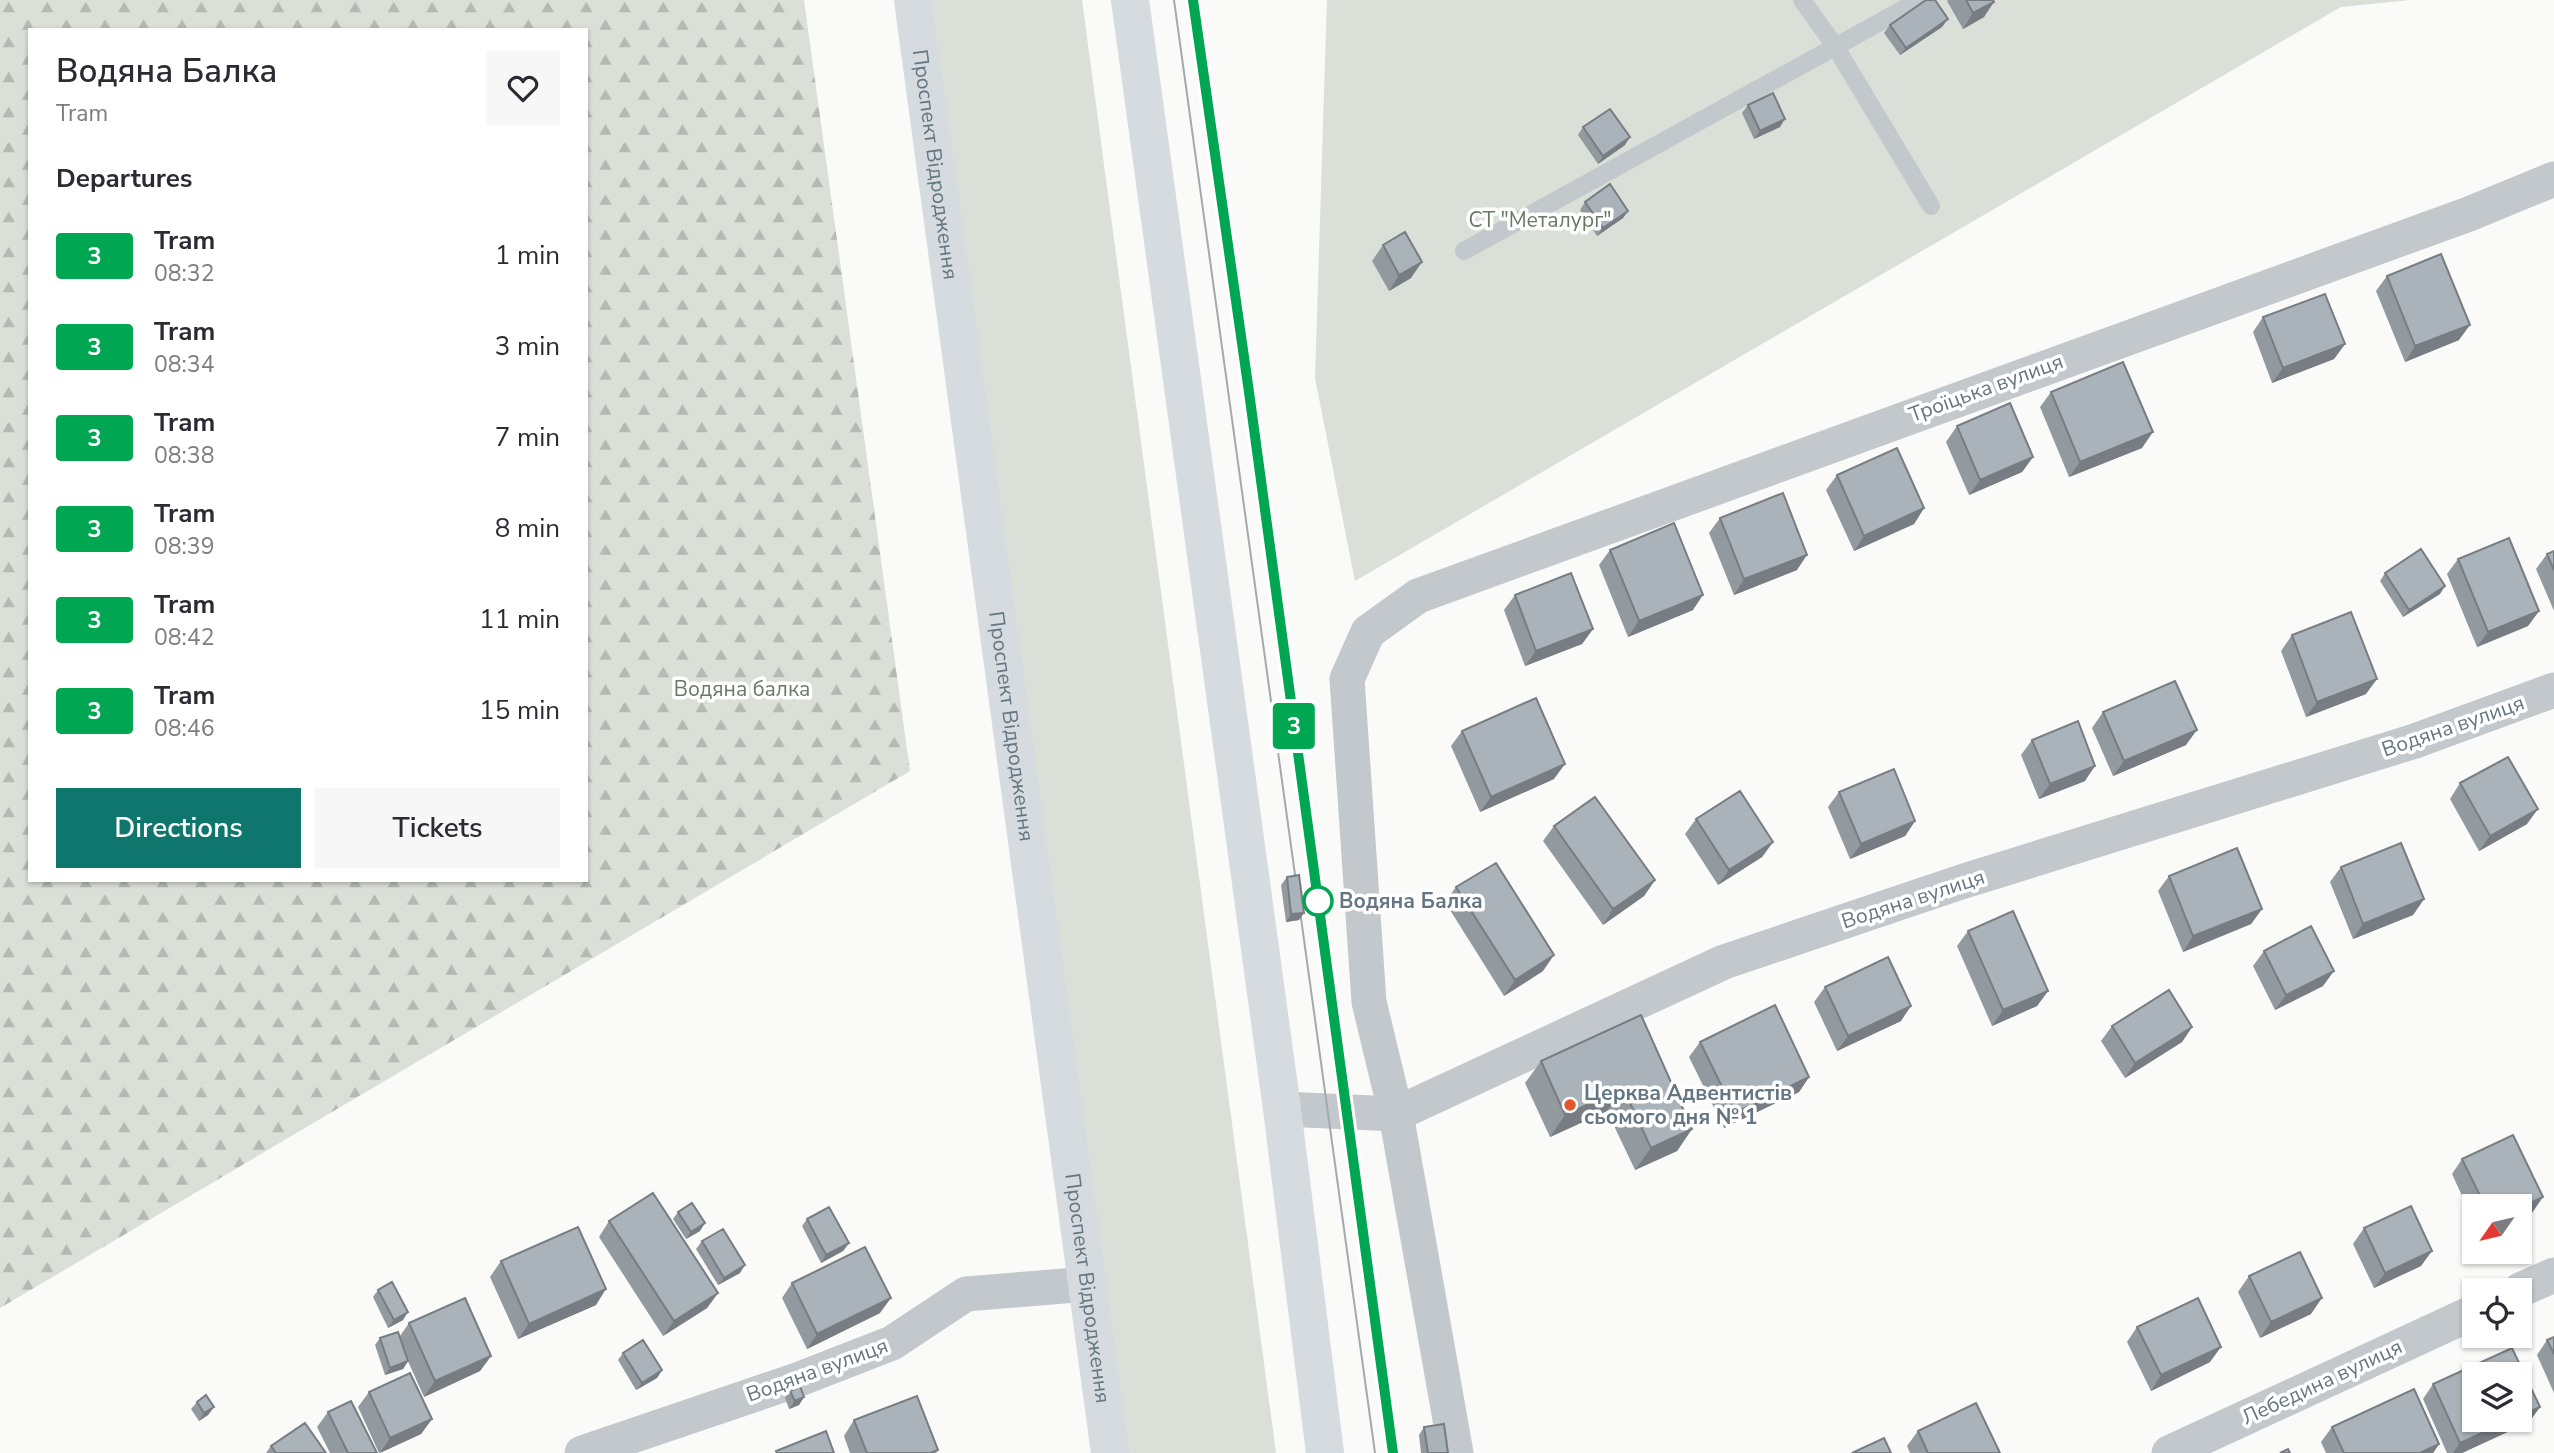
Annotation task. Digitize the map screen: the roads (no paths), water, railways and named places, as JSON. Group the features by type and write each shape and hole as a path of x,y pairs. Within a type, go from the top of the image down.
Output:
{"main road":[{"name":"Проспект Відродження","path":"914,0 1110,1453"},
{"path":"1130,0 1282,1110 1325,1453"}],"street":[{"name":"Троїцька вулиця","path":"1456,1453 1396,1114 1368,1002 1347,679 1368,632 1418,596 2469,214 2554,179"},
{"name":"Водяна вулиця","path":"1282,1110 1396,1114 1724,962 1961,882 2415,741 2554,690"},
{"path":"2532,1285 2554,1275"},
{"name":"Водяна вулиця","path":"582,1453 797,1380 892,1343 966,1294 1088,1284"},
{"name":"Лебедина вулиця","path":"2169,1453 2462,1317"}],"lane":[{"path":"1802,0 1835,46 1931,206"},
{"path":"1464,251 1920,0"}],"tram line":[{"path":"1174,0 1375,1453"},
{"path":"1193,0 1393,1453"},
{"name":"3","path":"1193,0 1393,1453"}],"place":[{"name":"Водяна Балка","path":"1318,901"},
{"name":"Церква Адвентистів сьомого дня № 1","path":"1570,1105"}],"park label":[{"name":"СТ \"Металург\"","path":"1540,220"},
{"name":"Водяна балка","path":"742,689"}]}
